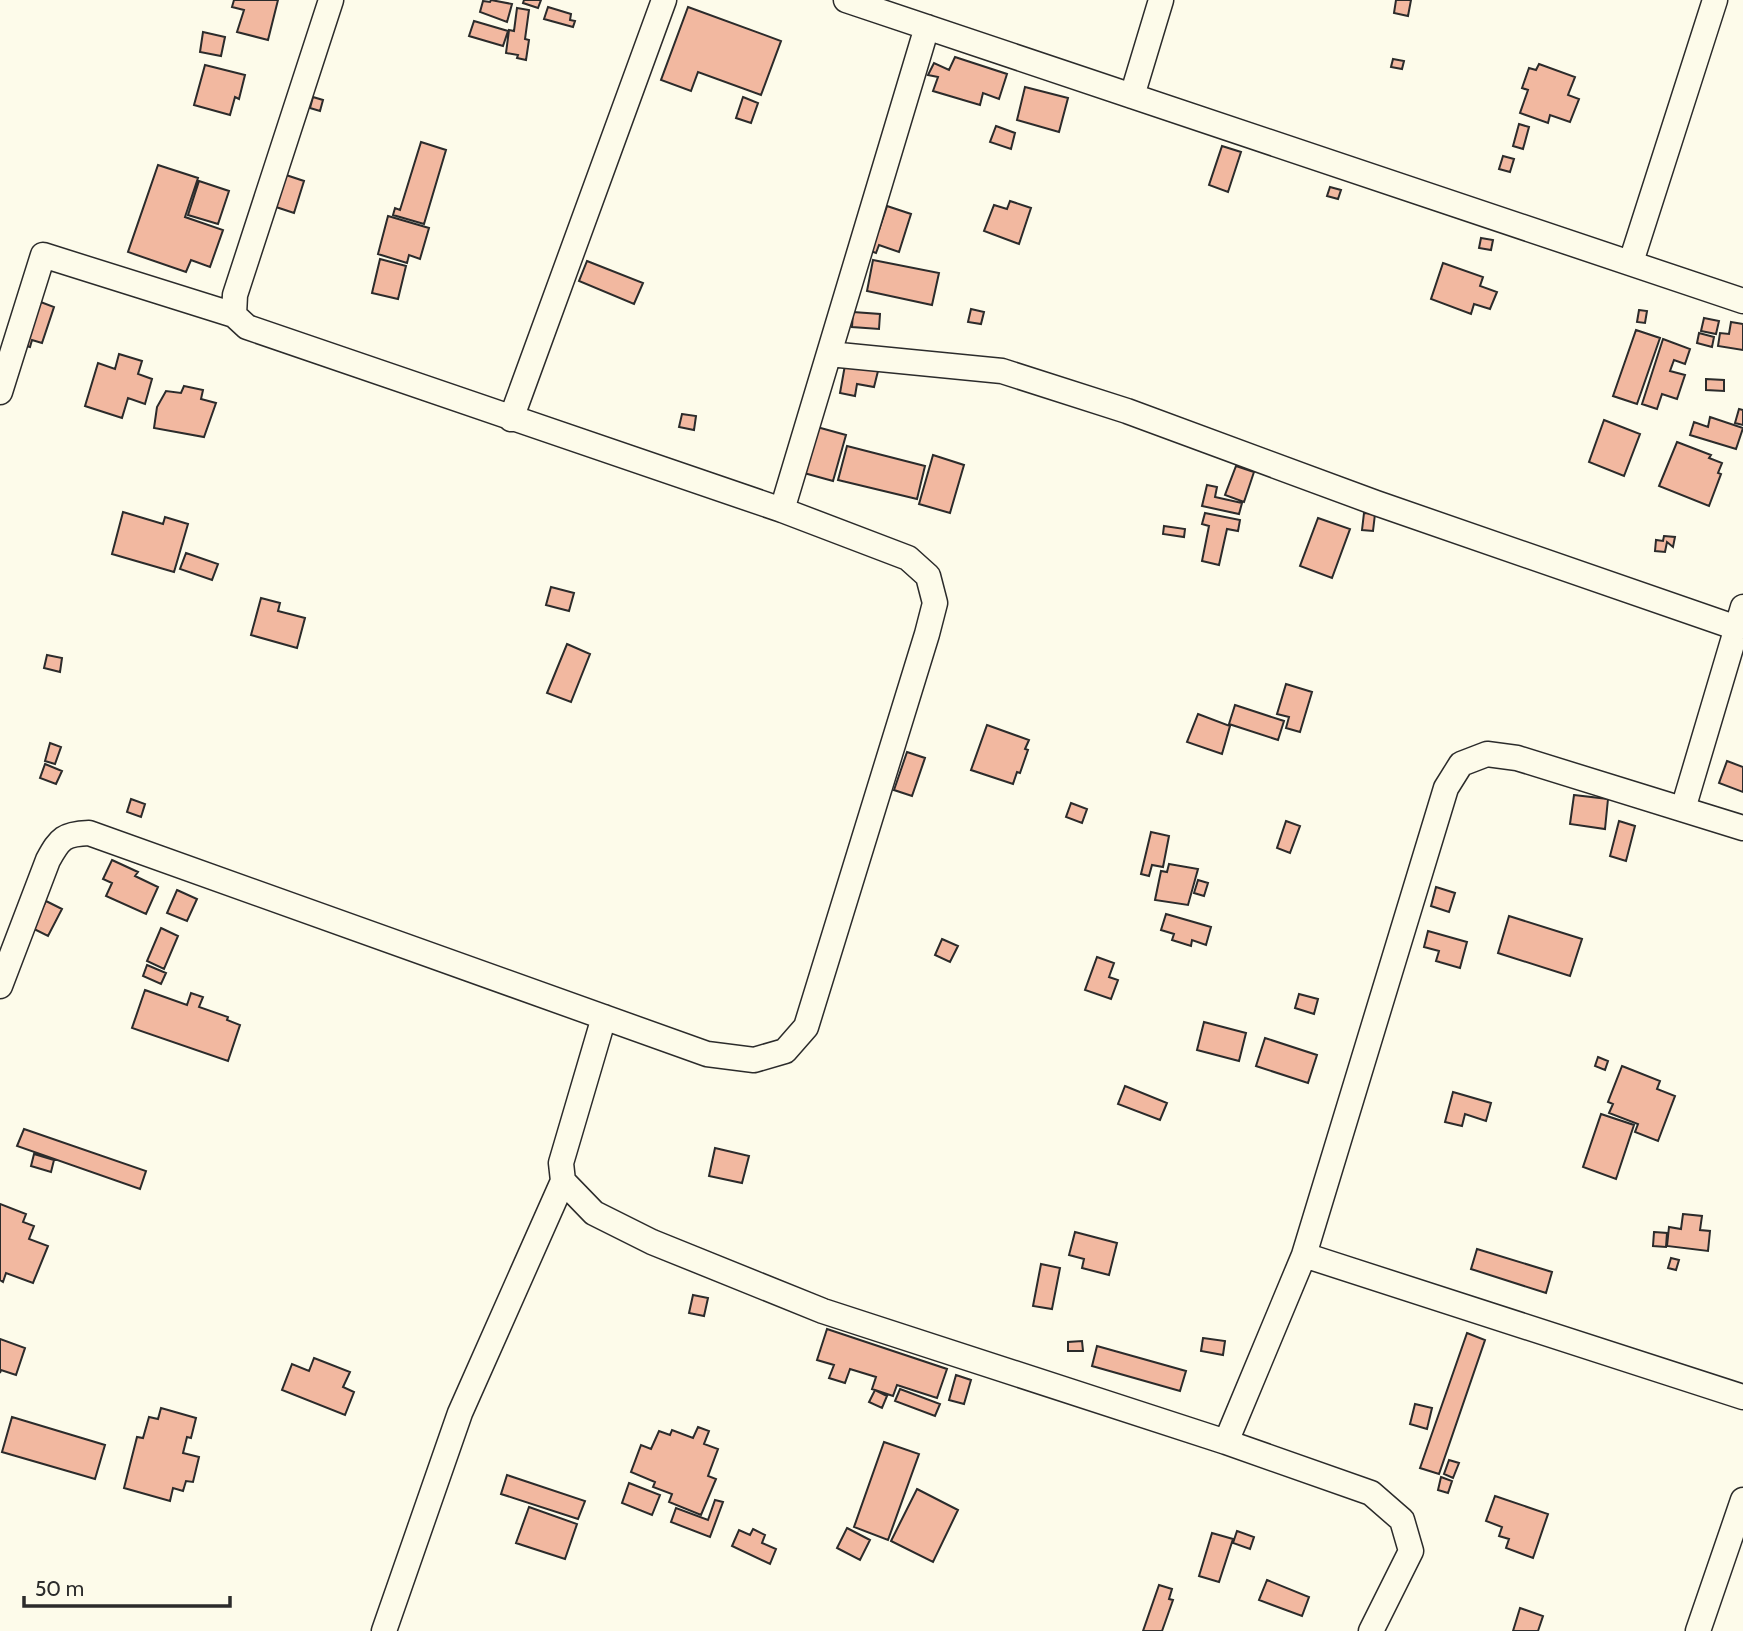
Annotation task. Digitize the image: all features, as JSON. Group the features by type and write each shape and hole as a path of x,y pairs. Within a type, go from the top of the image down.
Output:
{"street":[{"path":"234,315 235,295 331,0"},
{"path":"511,419 664,0"},
{"path":"846,0 1743,301"},
{"path":"1132,96 1161,0"},
{"path":"1631,262 1715,0"},
{"path":"782,510 927,27"},
{"path":"0,391 43,255 234,315 247,327 782,510 908,558 929,576 935,603 806,1027 785,1051 754,1060 707,1054 89,833 71,833 56,845 0,986"},
{"path":"829,354 1002,371 1127,411 1376,503 1740,617 1683,809"},
{"path":"1226,1442 1304,1255 1446,788 1461,764 1487,754 1517,758 1743,828"},
{"path":"384,1631 460,1413 563,1181 561,1163 604,1017"},
{"path":"563,1181 594,1213 652,1242 823,1311 1226,1442 1370,1493 1402,1520 1412,1552 1371,1631"},
{"path":"1304,1255 1743,1397"},
{"path":"1698,1631 1743,1500"}],"building":[{"path":"234,0 278,0 268,40 237,32 244,10 232,7"},
{"path":"524,0 541,0 538,8 523,3"},
{"path":"1396,0 1411,0 1408,16 1394,13"},
{"path":"483,1 512,4 507,22 480,12"},
{"path":"548,7 571,14 570,20 575,21 573,27 544,19"},
{"path":"688,7 781,41 761,95 698,72 691,91 661,80"},
{"path":"517,8 529,10 525,39 529,40 526,60 506,53 509,30 514,31"},
{"path":"474,21 508,31 503,46 469,36"},
{"path":"203,32 225,37 221,56 200,52"},
{"path":"955,57 1007,74 999,99 983,93 980,105 933,91 938,77 928,75 934,63 949,70"},
{"path":"1393,59 1404,61 1402,69 1391,67"},
{"path":"1539,64 1575,77 1568,95 1579,99 1570,122 1550,115 1548,123 1520,113 1528,90 1522,88 1529,68 1536,70"},
{"path":"205,65 245,75 239,99 235,97 230,115 194,105"},
{"path":"1025,87 1068,98 1059,132 1017,120"},
{"path":"313,97 323,100 320,111 310,108"},
{"path":"743,97 758,103 751,123 736,118"},
{"path":"1519,124 1529,127 1523,149 1513,146"},
{"path":"996,126 1015,133 1011,149 990,142"},
{"path":"421,142 446,150 424,224 393,215 395,208 400,210"},
{"path":"1222,146 1241,152 1228,192 1209,185"},
{"path":"1503,156 1514,159 1510,172 1499,169"},
{"path":"158,165 198,178 185,217 223,230 210,267 191,260 186,272 128,252"},
{"path":"283,174 304,181 294,213 273,206"},
{"path":"199,181 229,191 218,224 188,215"},
{"path":"1330,187 1341,190 1338,199 1327,196"},
{"path":"1010,201 1031,208 1019,244 984,231 994,205 1007,209"},
{"path":"887,206 911,214 899,252 879,245 876,253 865,249 872,228 879,230"},
{"path":"388,216 429,228 420,259 409,255 407,263 378,254"},
{"path":"1481,238 1493,240 1491,250 1479,248"},
{"path":"380,259 406,266 398,299 372,293"},
{"path":"873,260 939,273 932,305 867,291"},
{"path":"587,261 643,283 634,304 579,281"},
{"path":"1443,263 1483,277 1480,286 1497,292 1490,309 1474,304 1471,314 1431,299"},
{"path":"38,301 54,307 42,343 32,340 30,347 23,345"},
{"path":"971,309 984,312 981,324 968,322"},
{"path":"1639,310 1647,311 1645,323 1637,322"},
{"path":"853,312 880,314 879,329 852,327"},
{"path":"1704,318 1719,321 1716,334 1701,331"},
{"path":"1731,322 1743,324 1743,350 1718,346 1720,333 1729,334"},
{"path":"1636,330 1660,338 1637,404 1613,396"},
{"path":"1699,333 1714,337 1712,347 1697,343"},
{"path":"1663,339 1690,349 1685,364 1674,360 1670,371 1685,375 1677,399 1662,394 1657,409 1642,404"},
{"path":"119,354 142,361 138,374 152,379 145,404 128,398 122,418 85,406 98,363 115,369"},
{"path":"845,365 878,371 874,387 857,384 855,396 840,393"},
{"path":"1706,379 1724,380 1724,391 1706,390"},
{"path":"184,386 203,390 201,399 216,403 204,437 154,428 157,407 166,391 181,393"},
{"path":"1739,409 1743,410 1743,425 1735,423"},
{"path":"682,414 696,416 694,430 679,427"},
{"path":"1710,417 1743,428 1736,449 1690,435 1694,422 1708,427"},
{"path":"1604,420 1640,434 1624,476 1589,462"},
{"path":"817,427 846,435 833,481 804,473"},
{"path":"1677,442 1711,455 1709,458 1722,463 1718,473 1721,474 1709,506 1659,486"},
{"path":"847,446 925,466 917,499 838,480"},
{"path":"933,455 964,465 950,513 919,504"},
{"path":"1236,466 1254,472 1244,502 1225,495"},
{"path":"1207,485 1217,487 1215,497 1242,503 1239,514 1202,506"},
{"path":"123,512 163,524 165,517 188,524 174,572 112,554"},
{"path":"1205,513 1240,520 1238,531 1227,529 1219,565 1202,561 1209,526 1202,524"},
{"path":"1364,513 1375,514 1373,531 1362,530"},
{"path":"1318,518 1350,529 1332,578 1300,566"},
{"path":"1164,526 1185,529 1184,537 1163,534"},
{"path":"1664,536 1675,537 1673,547 1667,542 1665,552 1655,551 1656,540 1663,541"},
{"path":"186,553 218,564 212,580 180,569"},
{"path":"551,587 574,593 569,611 546,605"},
{"path":"261,598 280,603 278,611 305,618 297,648 251,635"},
{"path":"567,644 590,654 571,702 547,693"},
{"path":"47,655 62,658 60,672 44,668"},
{"path":"1286,684 1312,692 1300,732 1286,728 1289,717 1277,714"},
{"path":"1235,705 1284,721 1278,740 1229,724"},
{"path":"1198,714 1230,726 1222,754 1187,742"},
{"path":"987,725 1029,740 1020,773 1017,772 1013,784 971,770"},
{"path":"50,743 61,747 55,764 45,761"},
{"path":"907,752 925,758 912,796 894,790"},
{"path":"1727,761 1743,767 1743,792 1719,783"},
{"path":"45,764 62,771 56,784 40,778"},
{"path":"1574,795 1608,799 1605,829 1570,824"},
{"path":"131,799 145,804 141,817 127,812"},
{"path":"1071,803 1087,809 1082,823 1066,817"},
{"path":"1286,821 1300,826 1290,853 1277,848"},
{"path":"1619,821 1635,826 1626,861 1610,856"},
{"path":"1151,832 1169,836 1163,867 1152,865 1149,876 1141,874"},
{"path":"112,860 138,872 135,876 158,887 146,914 106,896 112,883 103,879"},
{"path":"1169,864 1198,869 1188,905 1155,900 1161,871 1167,872"},
{"path":"1198,880 1208,883 1204,896 1194,893"},
{"path":"1436,887 1455,893 1449,912 1431,906"},
{"path":"177,890 197,899 187,921 167,913"},
{"path":"46,901 62,909 48,936 32,928"},
{"path":"1166,914 1211,927 1206,945 1192,940 1191,946 1172,940 1174,934 1161,930"},
{"path":"1509,916 1582,939 1570,976 1498,953"},
{"path":"161,928 178,936 164,969 147,961"},
{"path":"1428,931 1467,942 1460,968 1436,961 1439,951 1424,947"},
{"path":"942,939 958,946 950,962 935,955"},
{"path":"1097,957 1114,963 1109,977 1118,980 1111,999 1085,990"},
{"path":"147,965 166,973 161,984 143,976"},
{"path":"145,990 187,1005 191,993 203,997 199,1007 228,1017 227,1020 240,1025 228,1061 132,1028"},
{"path":"1299,994 1318,999 1314,1014 1295,1008"},
{"path":"1204,1022 1246,1033 1239,1061 1197,1050"},
{"path":"1265,1038 1317,1055 1308,1083 1256,1066"},
{"path":"1598,1057 1608,1061 1605,1070 1595,1066"},
{"path":"1622,1066 1660,1081 1657,1089 1675,1096 1658,1141 1635,1132 1638,1124 1609,1113 1613,1104 1608,1102"},
{"path":"1125,1086 1167,1103 1160,1120 1118,1104"},
{"path":"1453,1092 1491,1103 1486,1121 1465,1114 1462,1126 1445,1122"},
{"path":"1601,1114 1634,1125 1616,1179 1583,1167"},
{"path":"24,1129 146,1171 140,1189 17,1146"},
{"path":"715,1148 749,1156 742,1183 709,1176"},
{"path":"34,1154 54,1160 51,1172 31,1166"},
{"path":"0,1204 26,1214 23,1222 34,1226 29,1239 48,1246 33,1283 6,1273 3,1282 0,1280"},
{"path":"1683,1214 1702,1216 1700,1230 1710,1231 1708,1251 1667,1246 1669,1227 1681,1229"},
{"path":"1075,1232 1117,1243 1109,1275 1082,1268 1084,1259 1069,1255"},
{"path":"1654,1232 1667,1233 1666,1247 1653,1246"},
{"path":"1477,1249 1552,1272 1546,1293 1471,1269"},
{"path":"1671,1258 1679,1260 1676,1270 1668,1268"},
{"path":"1041,1264 1060,1268 1052,1309 1033,1306"},
{"path":"693,1295 708,1298 704,1316 689,1313"},
{"path":"827,1329 947,1369 937,1398 897,1385 893,1396 872,1389 876,1377 850,1369 845,1383 829,1378 834,1365 817,1360"},
{"path":"1467,1333 1485,1340 1439,1474 1420,1468"},
{"path":"1203,1338 1225,1341 1223,1355 1201,1351"},
{"path":"0,1339 25,1348 16,1375 1,1370 0,1373"},
{"path":"1082,1341 1083,1351 1068,1351 1068,1342"},
{"path":"1097,1346 1186,1371 1180,1391 1092,1366"},
{"path":"314,1358 350,1372 343,1387 354,1392 345,1415 282,1390 292,1364 309,1371"},
{"path":"956,1375 971,1380 964,1404 949,1400"},
{"path":"900,1389 940,1404 935,1416 895,1401"},
{"path":"875,1390 887,1396 882,1408 869,1402"},
{"path":"1415,1404 1432,1408 1427,1429 1410,1424"},
{"path":"161,1408 196,1418 191,1438 187,1437 183,1453 199,1457 193,1482 186,1481 183,1491 173,1488 170,1501 124,1488 137,1437 143,1438 149,1417 158,1419"},
{"path":"12,1417 105,1445 95,1479 2,1452"},
{"path":"698,1427 709,1431 704,1444 718,1449 708,1476 716,1479 701,1515 669,1502 672,1494 653,1487 655,1482 631,1472 641,1445 651,1449 659,1431 670,1435 672,1430 693,1438"},
{"path":"884,1442 919,1454 888,1540 854,1527"},
{"path":"1449,1460 1459,1463 1453,1478 1444,1474"},
{"path":"507,1475 585,1501 578,1519 501,1494"},
{"path":"1441,1477 1452,1481 1448,1493 1438,1490"},
{"path":"629,1483 660,1495 652,1515 622,1503"},
{"path":"917,1489 958,1510 933,1562 891,1541"},
{"path":"1495,1496 1548,1514 1533,1558 1506,1548 1509,1539 1499,1536 1502,1527 1486,1521"},
{"path":"715,1500 723,1502 710,1537 671,1522 676,1508 708,1520"},
{"path":"529,1507 577,1524 565,1559 516,1543"},
{"path":"847,1528 870,1540 860,1560 837,1548"},
{"path":"753,1529 765,1535 762,1543 776,1549 770,1564 732,1546 739,1530 750,1535"},
{"path":"1237,1531 1254,1537 1250,1549 1233,1543"},
{"path":"1212,1533 1233,1539 1219,1582 1199,1576"},
{"path":"1267,1580 1309,1597 1302,1616 1259,1600"},
{"path":"1159,1585 1172,1589 1169,1599 1173,1600 1162,1631 1143,1631"},
{"path":"1520,1608 1543,1616 1538,1631 1513,1631"}]}
